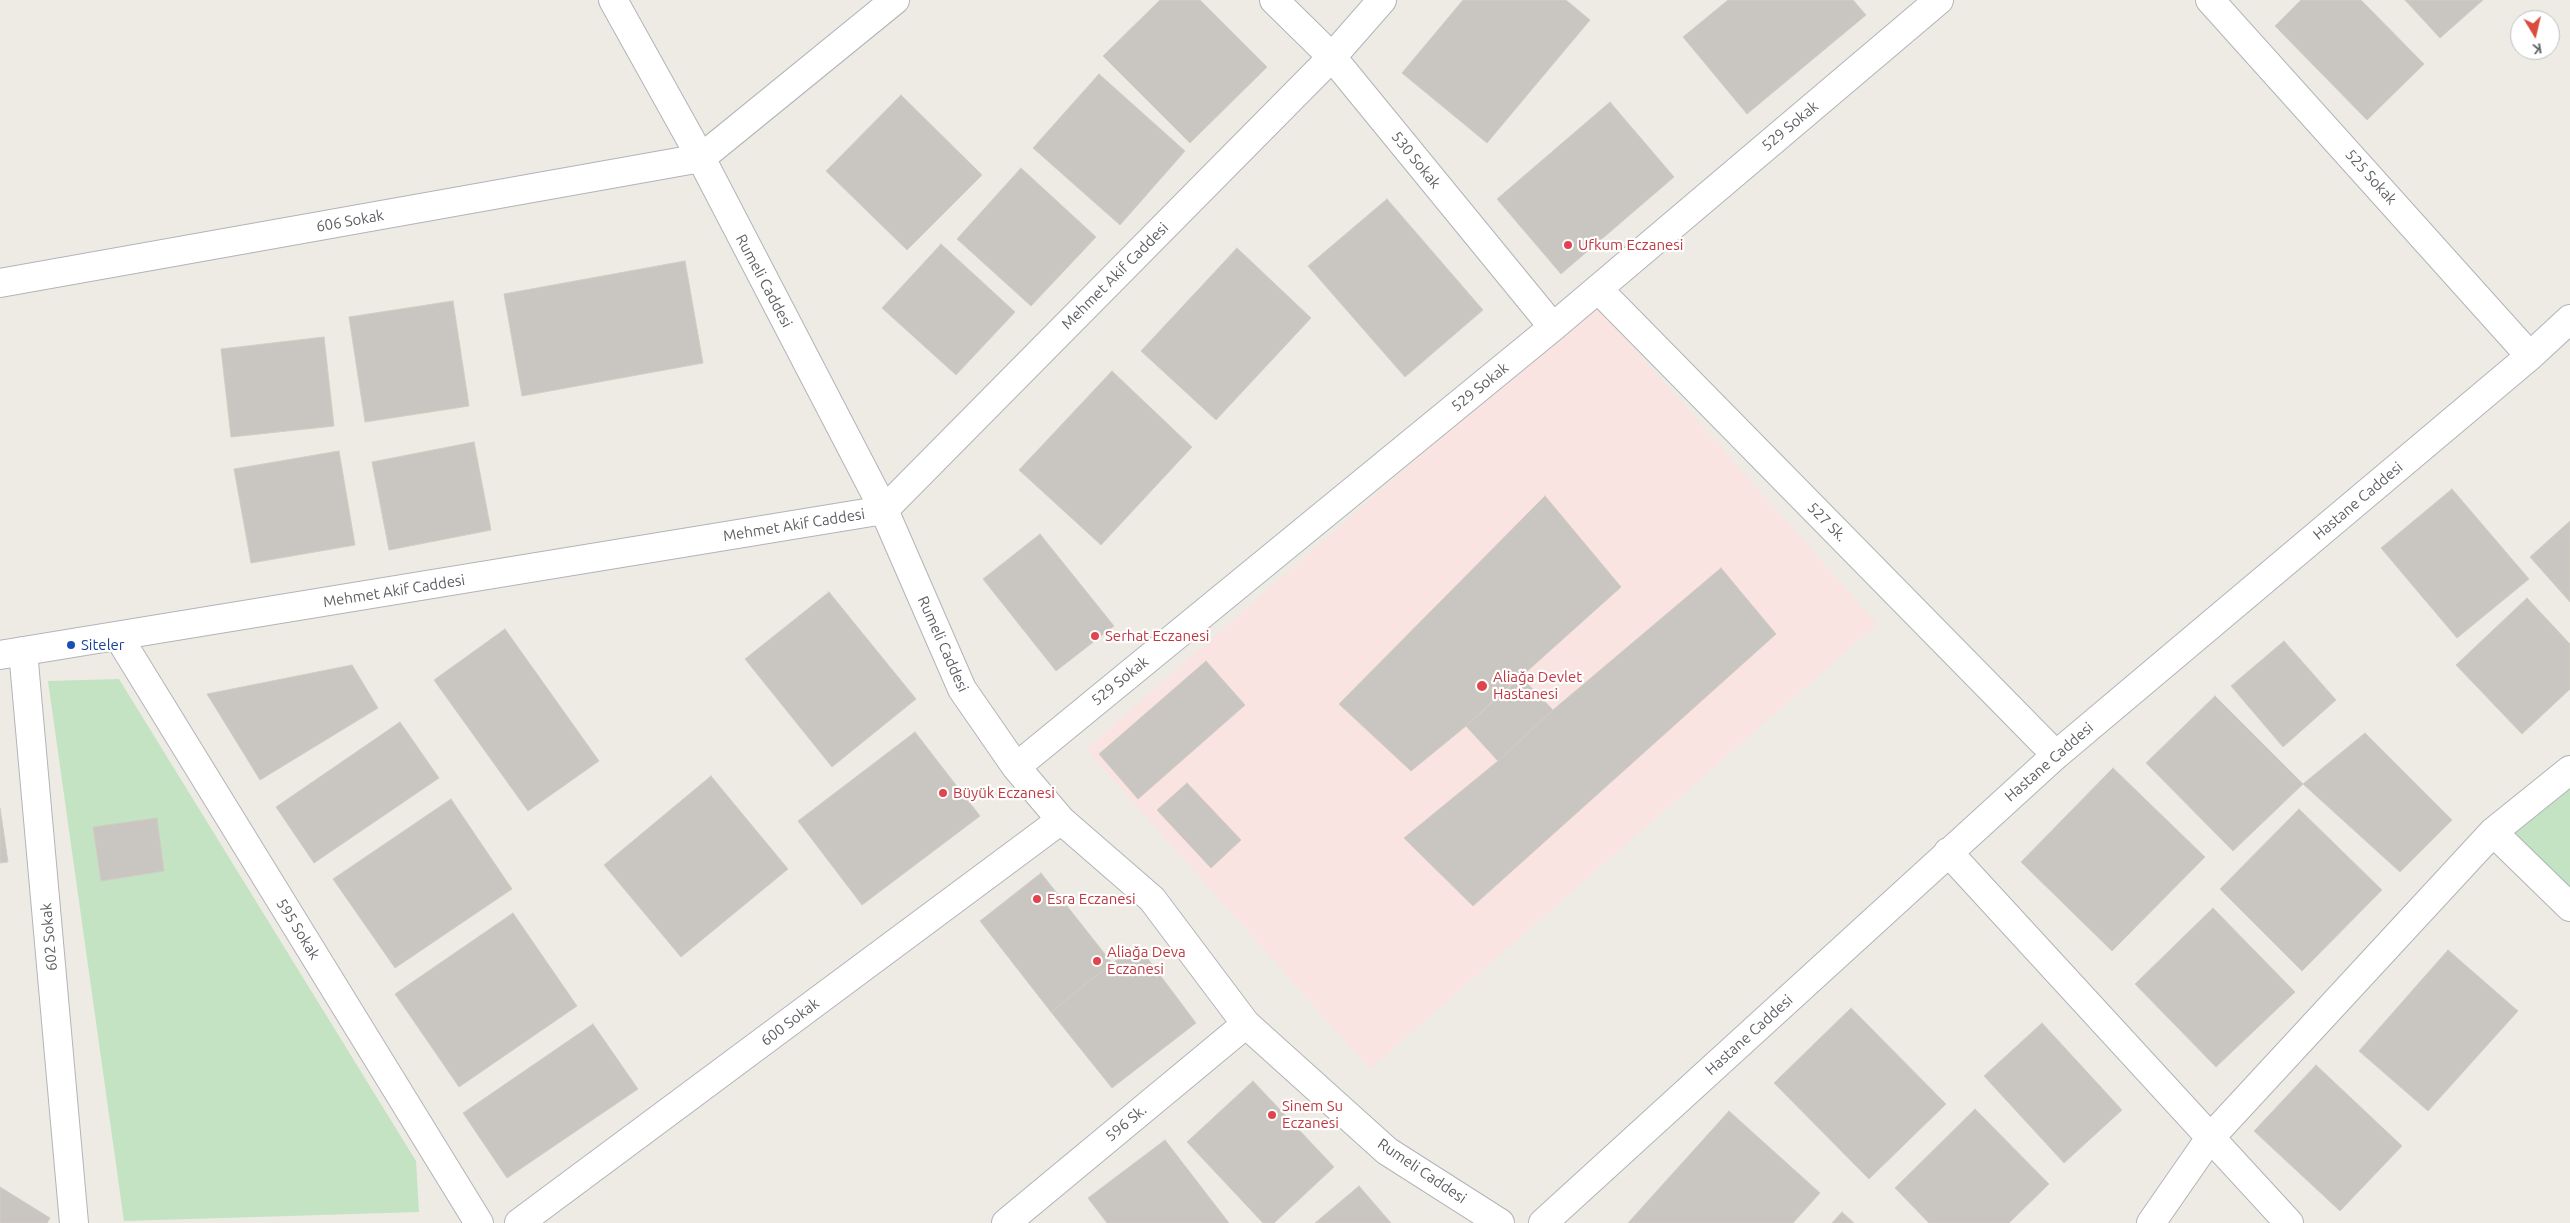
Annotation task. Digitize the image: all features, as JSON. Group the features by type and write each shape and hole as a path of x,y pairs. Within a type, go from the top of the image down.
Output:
{"street":[{"name":"Rumeli Caddesi","path":"613,0 701,158 884,510 962,689 1016,767 1062,820 1152,899 1246,1024 1387,1151 1500,1223"},
{"path":"701,158 895,0"},
{"name":"530 Sokak","path":"1274,0 1332,57 1553,327"},
{"name":"Mehmet Akif Caddesi","path":"12,653 884,510 1332,57 1382,0"},
{"name":"529 Sokak","path":"1016,767 1553,327 1939,0"},
{"name":"525 Sokak","path":"2226,5 2530,356"},
{"name":"606 Sokak","path":"0,283 701,158"},
{"name":"527 Sk.","path":"1598,289 2056,755"},
{"name":"Hastane Caddesi","path":"1543,1223 2056,755 2530,356 2570,319"},
{"name":"595 Sokak","path":"118,636 479,1223"},
{"name":"602 Sokak","path":"12,653 74,1223"},
{"path":"2151,1223 2210,1138 2493,832 2570,770"},
{"name":"600 Sokak","path":"519,1223 1062,820"},
{"path":"2493,832 2570,907"},
{"path":"1948,852 2289,1223"},
{"name":"596 Sk.","path":"1006,1223 1246,1024"}],"shaded area":[{"name":"Aliağa Devlet Hastanesi","path":"1594,303 1877,624 1370,1069 1086,749"}],"green space":[{"path":"119,679 416,1161 419,1212 124,1221 48,681"},
{"path":"2570,770 2570,907 2493,832"}],"building":[{"path":"1160,0 1200,0 1267,67 1190,143 1103,56"},
{"path":"1463,0 1566,0 1590,20 1487,143 1402,73"},
{"path":"1728,0 1853,0 1866,15 1747,114 1683,37"},
{"path":"2301,0 2361,0 2424,64 2367,120 2275,26"},
{"path":"2405,0 2483,0 2440,38"},
{"path":"1099,74 1185,151 1120,225 1033,148"},
{"path":"901,95 982,175 907,250 826,171"},
{"path":"1610,102 1674,177 1561,274 1497,199"},
{"path":"1021,168 1096,237 1031,306 957,239"},
{"path":"1387,199 1483,310 1405,377 1308,266"},
{"path":"941,244 1015,312 956,375 882,308"},
{"path":"1237,248 1311,318 1216,420 1141,351"},
{"path":"685,261 703,363 522,396 504,294"},
{"path":"453,301 469,406 365,422 349,317"},
{"path":"324,337 334,426 231,437 221,349"},
{"path":"1112,371 1192,447 1101,545 1019,470"},
{"path":"474,442 491,530 389,550 372,462"},
{"path":"339,451 355,545 251,563 234,469"},
{"path":"2452,489 2529,579 2457,638 2381,548"},
{"path":"1545,496 1621,587 1466,726 1411,771 1339,704"},
{"path":"2570,521 2570,602 2530,557"},
{"path":"1040,534 1114,626 1056,671 983,579"},
{"path":"1721,568 1776,634 1473,906 1404,838 1498,761 1553,710"},
{"path":"829,592 916,699 832,767 745,659"},
{"path":"2527,598 2570,644 2570,689 2522,734 2456,665"},
{"path":"505,629 599,761 528,811 434,680"},
{"path":"2284,641 2336,700 2283,747 2231,686"},
{"path":"1206,661 1245,705 1138,799 1099,754"},
{"path":"352,665 378,708 260,780 207,694"},
{"path":"1520,676 1553,710 1498,761 1466,726"},
{"path":"2215,696 2303,784 2233,851 2146,763"},
{"path":"400,722 439,778 314,863 276,807"},
{"path":"915,732 980,816 862,905 798,821"},
{"path":"2365,733 2452,820 2400,872 2303,784"},
{"path":"2113,768 2205,857 2112,951 2021,862"},
{"path":"711,776 788,869 681,957 604,865"},
{"path":"1187,783 1241,840 1211,868 1157,810"},
{"path":"451,799 512,889 395,968 333,879"},
{"path":"0,808 8,862 0,863"},
{"path":"2299,809 2382,890 2302,971 2220,889"},
{"path":"157,818 164,871 101,881 93,827"},
{"path":"1041,873 1112,963 1051,1012 980,921"},
{"path":"2213,908 2295,992 2216,1067 2135,984"},
{"path":"513,913 577,1006 459,1087 395,994"},
{"path":"1139,947 1196,1023 1112,1088 1051,1012 1112,963"},
{"path":"2448,950 2518,1011 2428,1111 2359,1051"},
{"path":"1851,1008 1946,1104 1869,1179 1774,1083"},
{"path":"2042,1023 2122,1110 2064,1163 1984,1076"},
{"path":"593,1024 638,1089 507,1178 463,1113"},
{"path":"2316,1065 2402,1146 2340,1211 2254,1131"},
{"path":"1253,1081 1334,1167 1274,1223 1263,1223 1187,1142"},
{"path":"1975,1109 2049,1184 2009,1223 1929,1223 1895,1188"},
{"path":"1729,1111 1820,1193 1793,1223 1628,1223"},
{"path":"1165,1140 1229,1223 1107,1223 1088,1198"},
{"path":"1359,1186 1391,1223 1315,1223"},
{"path":"0,1187 50,1218 47,1223 0,1223"},
{"path":"1842,1212 1854,1223 1832,1223"}],"place":[{"name":"Ufkum Eczanesi","path":"1568,245"},
{"name":"Serhat Eczanesi","path":"1095,636"},
{"name":"Siteler","path":"71,645"},
{"name":"Aliağa Devlet Hastanesi","path":"1482,686"},
{"name":"Büyük Eczanesi","path":"943,793"},
{"name":"Esra Eczanesi","path":"1037,899"},
{"name":"Aliağa Deva Eczanesi","path":"1097,961"},
{"name":"Sinem Su Eczanesi","path":"1272,1115"}]}
